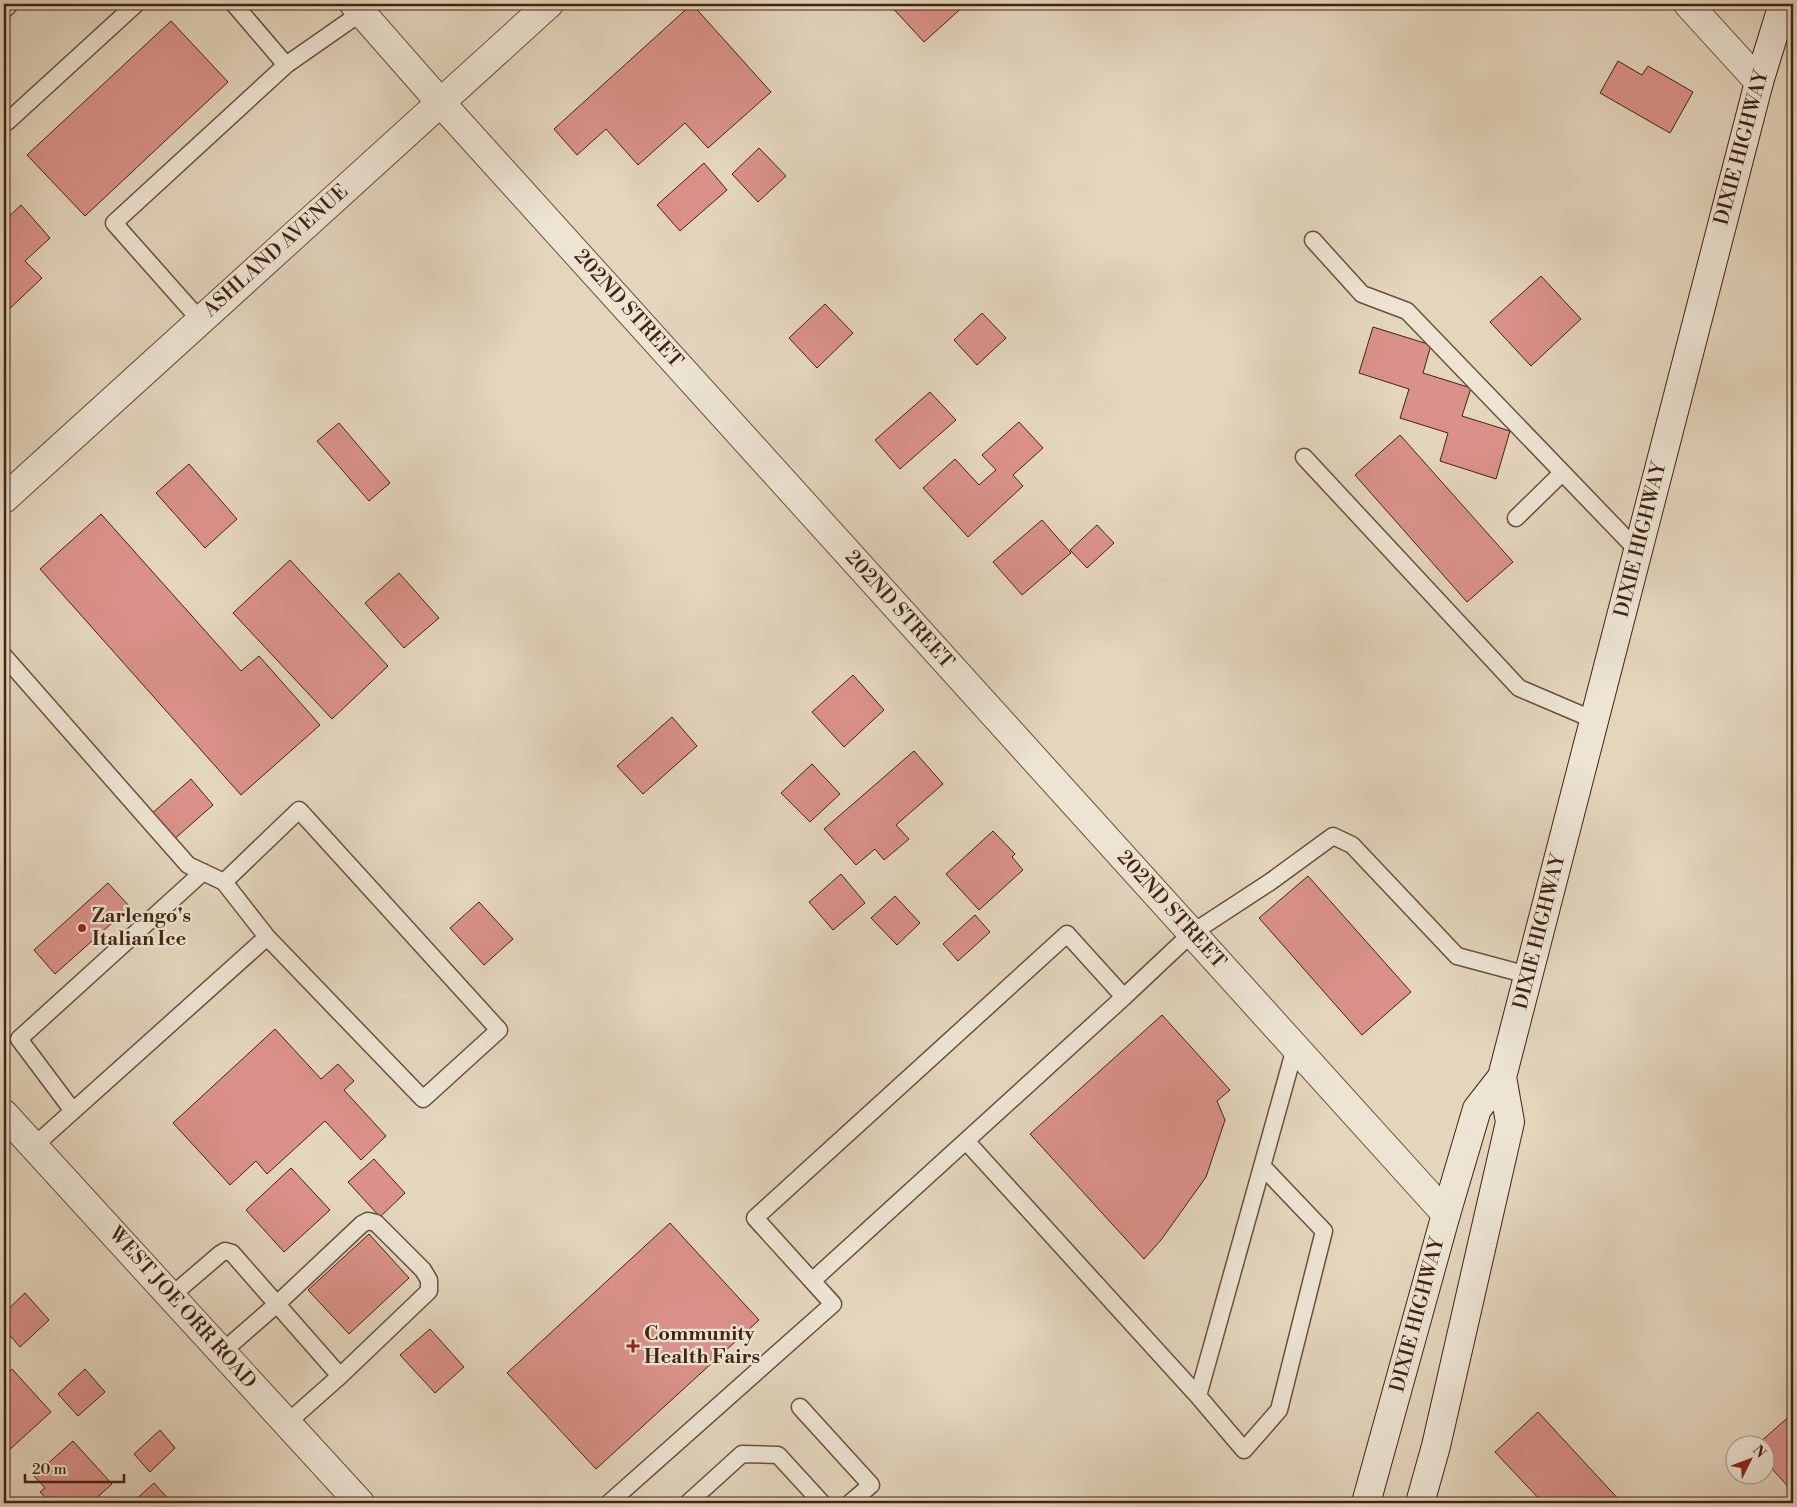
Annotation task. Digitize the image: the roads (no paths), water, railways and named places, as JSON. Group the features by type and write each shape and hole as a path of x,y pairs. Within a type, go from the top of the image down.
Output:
{"street":[{"name":"ASHLAND AVENUE","path":"4,499 549,4"},
{"path":"1688,4 1758,82"},
{"name":"DIXIE HIGHWAY","path":"1366,1503 1477,1109 1502,1077 1758,82 1783,4"},
{"name":"202ND STREET","path":"358,8 440,102 1446,1214"},
{"name":"DIXIE HIGHWAY","path":"1420,1503 1438,1436 1510,1122 1502,1077"},
{"name":"WEST JOE ORR ROAD","path":"4,1114 360,1503"}],"lane":[{"path":"4,10 10,4"},
{"path":"5,121 136,4"},
{"path":"234,4 286,65"},
{"path":"200,320 114,223 286,65 358,8"},
{"path":"1313,240 1362,294 1407,311 1638,551"},
{"path":"1304,456 1519,688 1594,720"},
{"path":"1516,518 1562,473"},
{"path":"4,656 188,865 224,882 267,937 423,1099 499,1030 299,810 224,882"},
{"path":"812,1281 1192,933 1270,882 1333,836 1352,845 1456,956 1528,975"},
{"path":"73,1111 19,1039 203,872"},
{"path":"609,1503 833,1304 755,1218 1067,934 1124,997"},
{"path":"34,1146 267,937"},
{"path":"1198,1396 1296,1048"},
{"path":"966,1141 1198,1396 1244,1450 1279,1410 1324,1231 1262,1166"},
{"path":"222,1352 277,1304 362,1224 368,1221 376,1223 423,1270 429,1280 429,1291 340,1376 287,1423"},
{"path":"171,1296 225,1251 232,1253 340,1376"},
{"path":"800,1407 871,1485 850,1503"},
{"path":"688,1503 742,1454 778,1455 822,1503"}],"place":[{"name":"Zarlengo's Italian Ice","path":"82,928"},
{"name":"Community Health Fairs","path":"633,1346"}]}
